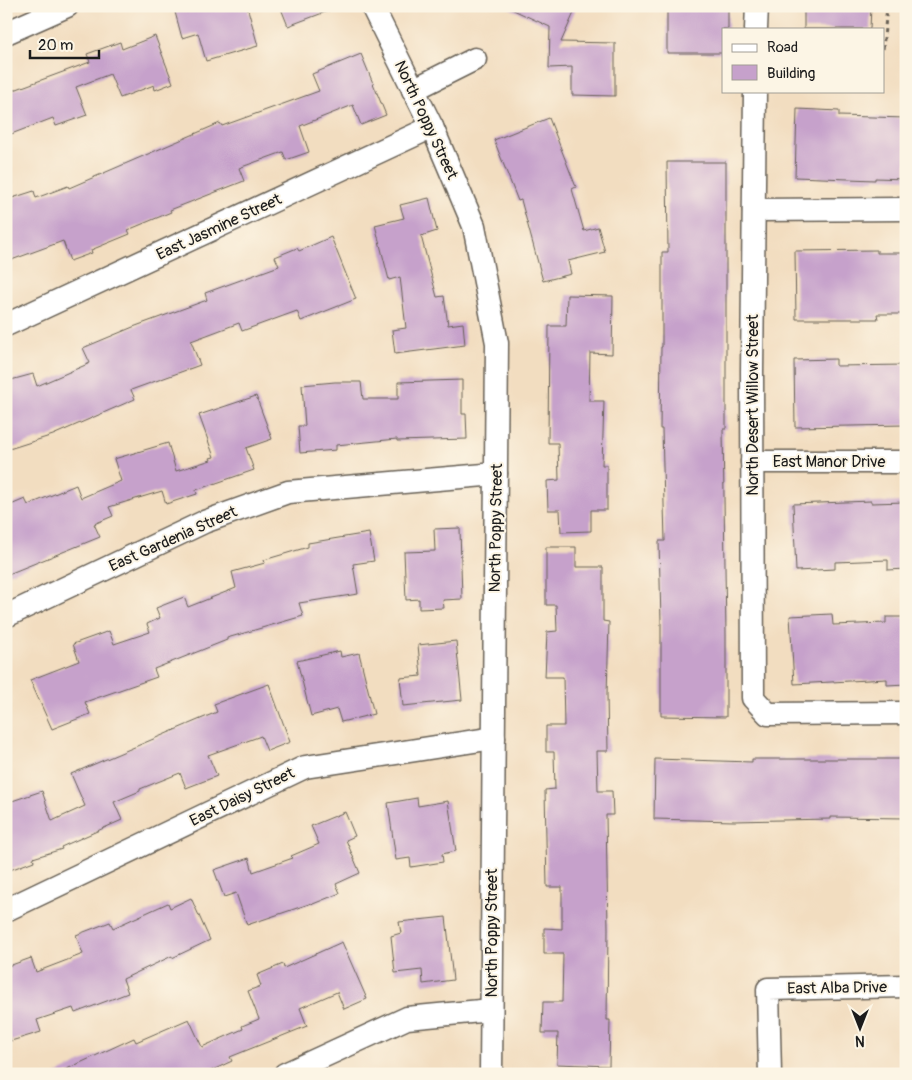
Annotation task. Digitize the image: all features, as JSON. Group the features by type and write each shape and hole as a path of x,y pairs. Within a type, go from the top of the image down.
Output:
{"street":[{"path":"6,34 67,6"},
{"name":"North Poppy Street","path":"372,6 432,127 474,226 497,343 491,1074"},
{"path":"756,6 756,28"},
{"path":"413,90 475,59"},
{"name":"North Desert Willow Street","path":"756,92 752,462 753,698 768,714 906,713"},
{"name":"East Jasmine Street","path":"6,325 432,127"},
{"path":"754,210 906,209"},
{"name":"East Manor Drive","path":"752,462 906,462"},
{"name":"East Gardenia Street","path":"6,616 204,522 288,492 496,474"},
{"name":"East Daisy Street","path":"6,910 306,767 494,738"},
{"name":"East Alba Drive","path":"770,1074 768,989 906,986"},
{"path":"285,1074 407,1018 491,1010"}],"path":[{"path":"884,38 887,6"}],"building":[{"path":"194,6 247,6 258,46 206,61 198,33 182,38 175,12"},
{"path":"280,6 336,6 336,8 288,26"},
{"path":"505,6 577,6 561,42 615,43 615,96 572,95 572,67 549,68 550,27"},
{"path":"667,6 728,6 728,28 722,28 722,53 667,53"},
{"path":"804,6 871,6 870,28 804,28"},
{"path":"155,36 173,83 155,90 154,85 120,98 110,74 76,87 87,115 56,126 53,118 6,136 6,93 90,62 87,54 120,42 122,49"},
{"path":"361,54 386,115 361,125 353,105 300,126 309,152 286,160 283,152 239,168 244,181 170,210 171,212 128,230 130,234 91,250 92,253 70,261 63,241 6,262 6,200 34,191 36,198 68,186 69,188 220,123 222,126 319,91 312,74"},
{"path":"797,109 839,111 839,116 906,118 906,179 875,178 875,180 795,177"},
{"path":"549,118 576,187 572,189 584,231 598,227 605,252 568,261 571,274 543,281 521,200 518,201 494,140"},
{"path":"667,162 726,162 726,429 723,429 726,717 661,716 659,541 665,541 662,429 660,429 662,252 668,252"},
{"path":"429,198 437,231 421,236 437,297 444,296 448,325 463,323 465,345 395,354 392,330 406,328 400,277 389,280 375,225 404,218 400,205"},
{"path":"331,237 356,299 301,321 297,311 242,331 239,323 191,341 200,365 131,390 135,399 53,435 6,450 6,384 11,382 11,380 33,374 37,386 90,363 83,348 133,327 207,300 205,293 279,266 275,257 297,248 299,251"},
{"path":"877,250 877,253 906,253 906,314 877,314 878,319 796,319 795,251"},
{"path":"567,295 613,296 612,354 590,353 589,401 604,401 602,465 607,465 607,510 591,510 591,531 561,532 560,510 548,510 547,481 559,480 558,443 548,443 549,326 566,326"},
{"path":"836,359 836,366 906,365 906,425 795,427 794,360"},
{"path":"462,380 462,414 466,414 467,439 397,441 397,439 336,445 336,450 300,453 298,426 305,426 302,385 361,382 363,399 398,399 398,382"},
{"path":"256,396 272,439 246,448 254,470 196,490 197,494 166,504 162,491 109,507 113,516 94,524 100,537 6,575 6,507 25,499 28,505 76,485 81,498 121,481 114,459 168,443 176,471 211,460 210,458 214,457 199,415"},
{"path":"871,501 871,503 906,502 906,569 888,570 888,560 835,562 835,569 796,571 793,504"},
{"path":"460,528 462,599 443,600 444,608 419,609 419,599 406,600 404,552 435,551 434,529"},
{"path":"369,533 374,561 353,564 358,594 299,603 303,616 227,638 227,640 154,669 157,677 85,702 90,714 52,729 30,680 79,661 73,644 109,631 114,644 150,632 147,624 160,618 156,608 184,597 188,607 236,588 232,572 265,563 264,560 308,547 308,543"},
{"path":"546,547 576,547 576,567 603,567 603,621 609,622 608,751 597,751 598,791 612,791 613,815 606,815 607,1020 610,1020 609,1066 557,1064 558,1033 542,1033 543,1002 562,1002 563,954 544,954 544,928 562,929 562,887 547,887 545,790 555,789 554,752 546,752 546,726 564,726 563,677 545,677 547,632 557,631 556,605 546,605"},
{"path":"832,614 833,625 886,623 886,617 906,617 906,684 887,685 887,679 794,684 790,616"},
{"path":"456,641 462,700 403,706 400,678 421,676 418,645"},
{"path":"340,651 341,657 359,653 374,714 341,722 337,709 311,716 297,661"},
{"path":"269,684 290,742 267,751 261,736 208,755 217,776 186,788 180,773 140,789 140,791 114,802 122,820 61,847 62,849 33,858 34,861 10,870 6,860 6,803 42,791 52,821 85,806 71,774 217,712 214,704"},
{"path":"655,759 752,762 752,759 906,759 906,818 830,817 830,819 734,821 654,819"},
{"path":"417,798 418,806 448,801 456,851 442,854 443,862 411,867 410,858 396,860 388,803"},
{"path":"345,812 355,836 346,840 360,873 336,884 340,893 313,904 247,925 236,893 224,897 214,870 249,858 253,872 293,858 291,856 319,844 311,826"},
{"path":"191,898 210,940 123,979 128,993 75,1013 73,1008 37,1020 41,1032 11,1041 6,1027 6,967 31,958 36,972 83,954 76,935 110,922 113,928 168,903 170,908"},
{"path":"446,917 453,980 423,984 422,970 395,973 391,936 401,933 399,922"},
{"path":"342,942 367,999 344,1009 337,992 300,1008 307,1026 230,1057 232,1061 204,1074 56,1074 134,1038 136,1042 189,1019 202,1047 243,1029 242,1026 259,1019 248,991 261,986 257,975 283,964 284,968"}]}
